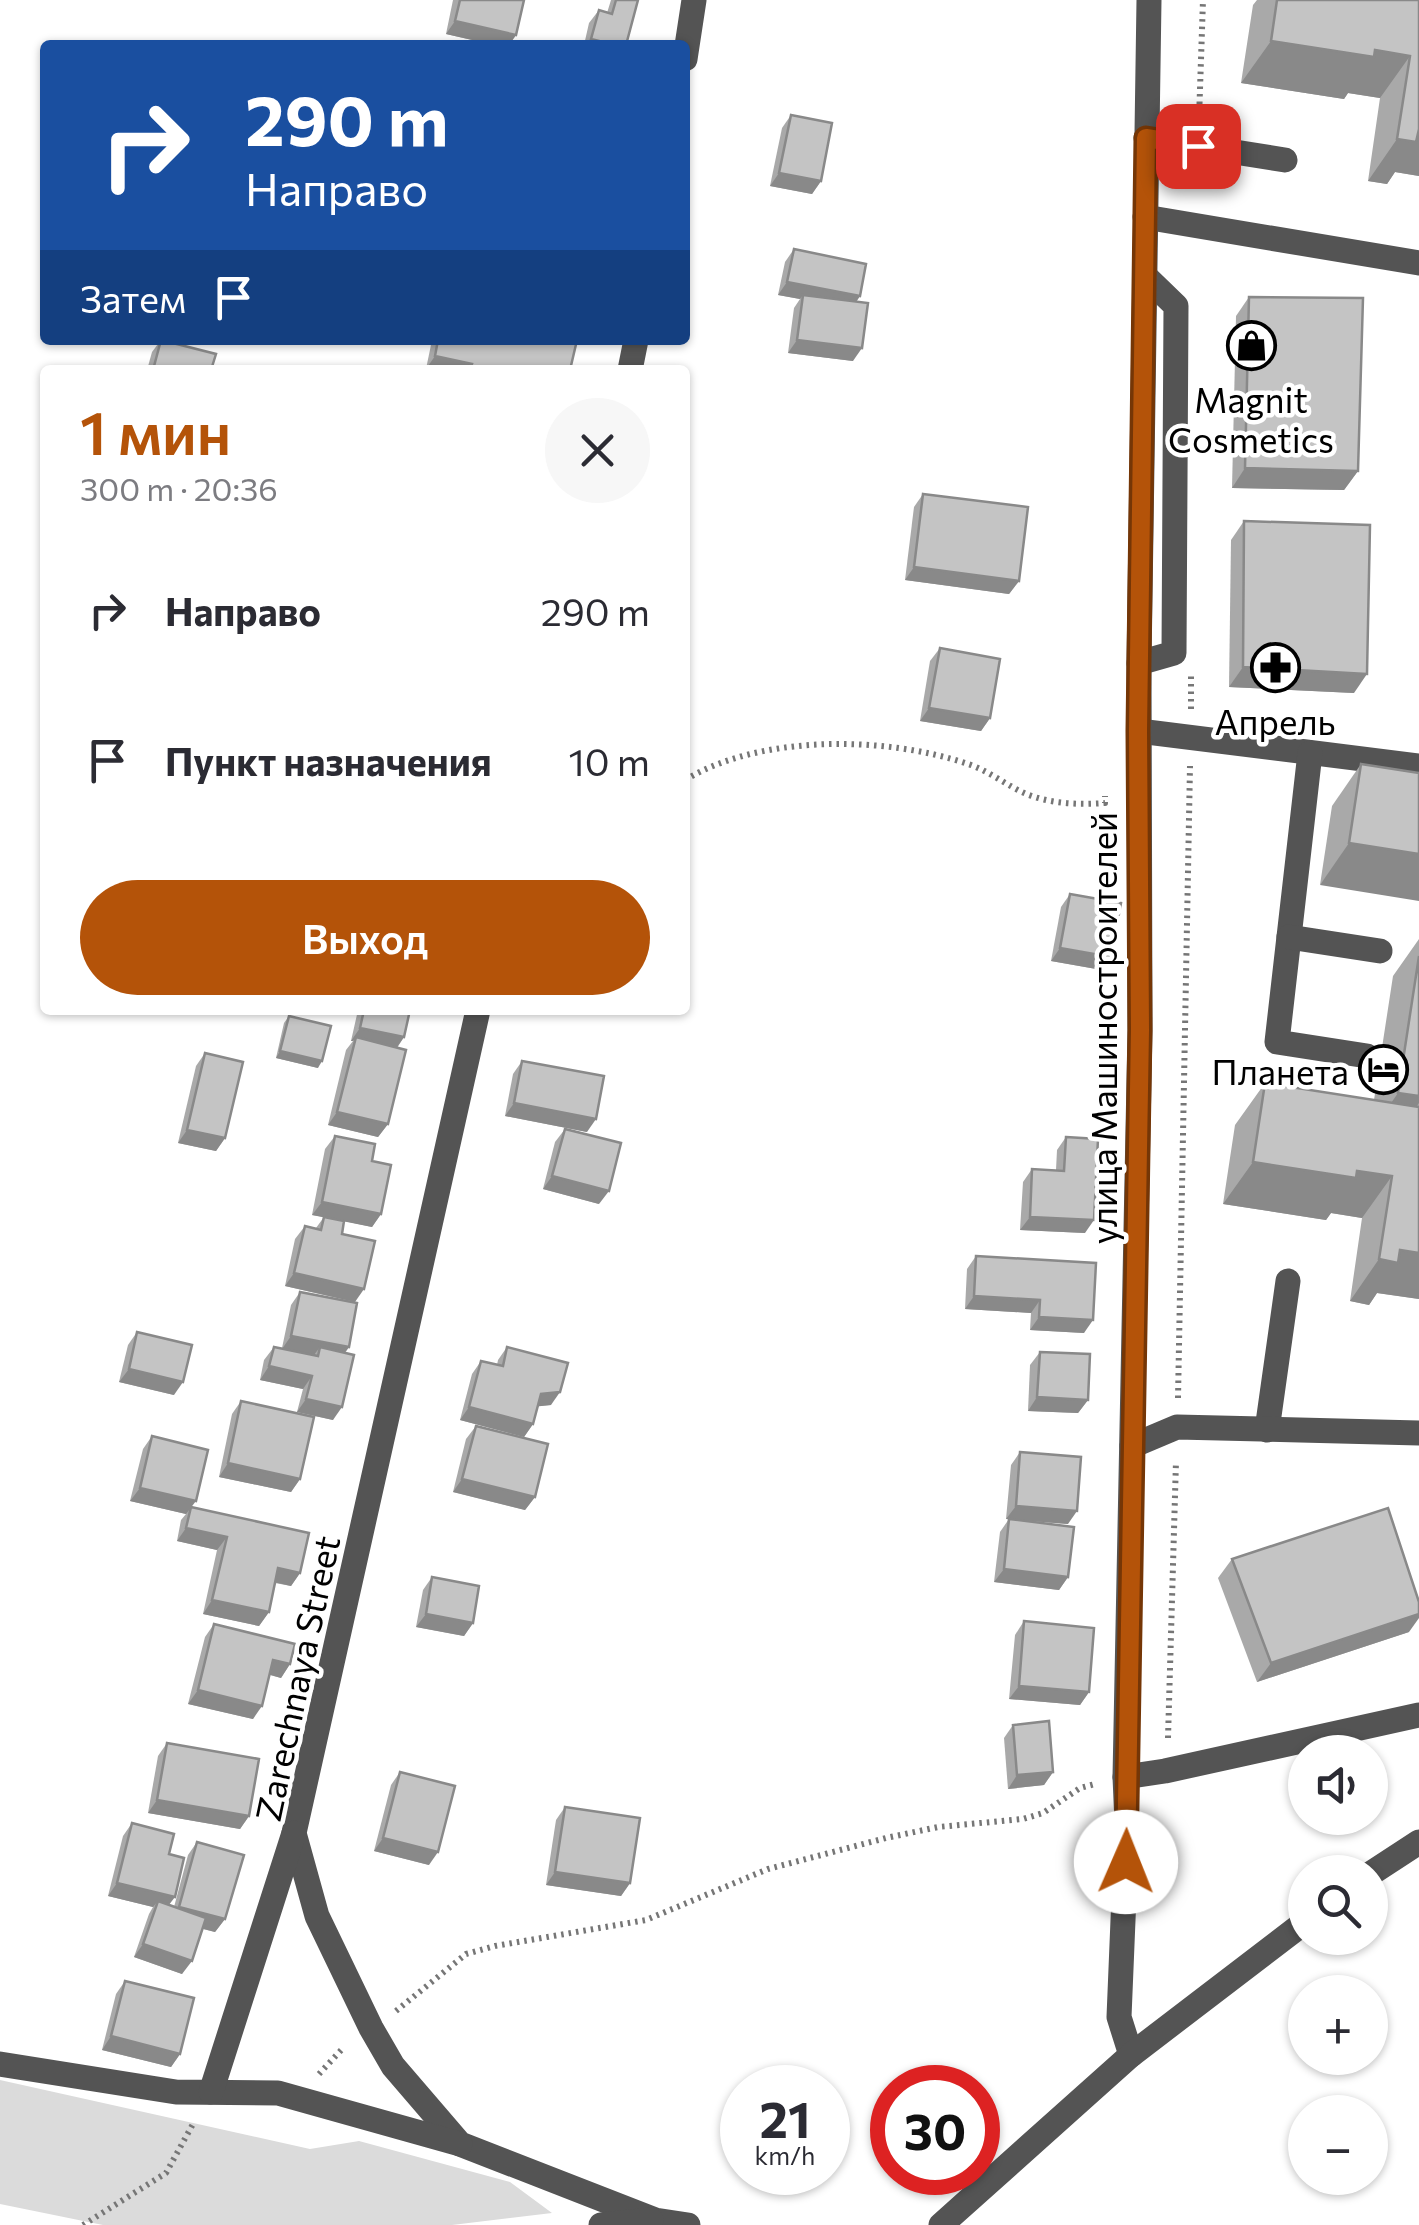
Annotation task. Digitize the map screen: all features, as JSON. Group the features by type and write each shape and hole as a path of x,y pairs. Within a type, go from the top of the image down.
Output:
{"street":[{"path":"688,40 694,0"},
{"name":"улица Машиностроителей","path":"1131,2054 1119,2017 1127,1823 1140,1030 1138,731 1149,0"},
{"path":"1146,138 1284,160"},
{"path":"1145,217 1419,263"},
{"path":"1139,664 1174,652 1176,306 1145,276"},
{"path":"1138,731 1419,766"},
{"path":"1310,753 1277,1042 1367,1056"},
{"path":"1288,938 1380,952"},
{"name":"Zarechnaya Street","path":"477,1015 294,1832 317,1916 392,2066 460,2144 655,2220 688,2225"},
{"path":"1267,1430 1288,1281"},
{"path":"1132,1446 1177,1428 1419,1433"},
{"path":"1125,1777 1419,1715"},
{"path":"211,2092 294,1832"},
{"path":"1388,1862 1419,1842"},
{"path":"941,2225 1131,2054 1288,1935"},
{"path":"0,2064 176,2092 285,2095 460,2144"},
{"path":"601,2225 655,2220"}],"path":[{"path":"690,778 734,757 844,744 940,755 974,766 1028,795 1059,802 1105,802"},
{"path":"1166,1771 1182,1276"},
{"path":"285,2095 314,2079 346,2046 466,1954 646,1920 768,1869 886,1838 1042,1814 1080,1788 1125,1777"},
{"path":"83,2225 166,2173 211,2092"}],"shaded area":[{"path":"0,2080 310,2149 359,2141 510,2182 552,2213 452,2225 103,2225 0,2204"}],"building":[{"path":"460,0 524,0 516,35 455,21"},
{"path":"616,0 638,0 627,40 591,39 599,10 612,14"},
{"path":"1277,0 1419,0 1416,142 1397,139 1410,56 1375,50 1374,57 1271,41"},
{"path":"791,115 832,123 821,181 779,173"},
{"path":"794,249 866,264 860,296 787,282"},
{"path":"803,295 868,303 862,348 797,340"},
{"path":"1249,297 1363,298 1358,471 1245,468"},
{"path":"160,345 181,345 216,354 213,365 154,365"},
{"path":"437,345 576,345 571,365 472,365 435,356"},
{"path":"923,494 1028,507 1019,581 914,567"},
{"path":"1244,521 1370,525 1367,674 1243,667"},
{"path":"940,648 1000,659 990,718 929,708"},
{"path":"1361,764 1419,773 1419,854 1349,843"},
{"path":"1070,894 1121,903 1111,957 1060,948"},
{"path":"1419,956 1419,1096 1398,1093"},
{"path":"363,1015 409,1015 404,1037 360,1028"},
{"path":"289,1016 331,1026 322,1061 280,1051"},
{"path":"356,1037 406,1050 388,1124 337,1112"},
{"path":"205,1053 243,1062 225,1138 187,1130"},
{"path":"522,1061 604,1076 596,1119 514,1103"},
{"path":"1265,1083 1419,1107 1419,1253 1400,1250 1398,1263 1379,1259 1392,1176 1357,1171 1356,1178 1253,1162"},
{"path":"565,1129 621,1143 609,1191 552,1176"},
{"path":"335,1136 375,1144 372,1161 391,1165 381,1214 322,1202"},
{"path":"1066,1137 1098,1139 1094,1220 1030,1217 1032,1169 1064,1171"},
{"path":"324,1217 344,1221 342,1234 375,1241 364,1289 294,1273 305,1226 321,1230"},
{"path":"976,1256 1096,1263 1093,1320 1039,1317 1040,1300 974,1296"},
{"path":"300,1292 357,1303 349,1347 291,1336"},
{"path":"137,1332 192,1345 183,1382 129,1369"},
{"path":"274,1347 318,1356 320,1347 354,1355 342,1407 306,1399 312,1376 269,1366"},
{"path":"507,1347 568,1363 560,1392 541,1394 533,1424 469,1407 481,1361 503,1366"},
{"path":"1040,1352 1090,1354 1088,1400 1037,1397"},
{"path":"241,1401 314,1417 300,1479 228,1463"},
{"path":"476,1426 548,1444 535,1497 462,1479"},
{"path":"152,1436 208,1450 196,1501 140,1488"},
{"path":"1020,1452 1081,1457 1077,1511 1016,1506"},
{"path":"191,1507 309,1533 300,1573 278,1568 269,1612 212,1600 227,1537 186,1528"},
{"path":"1388,1508 1419,1602 1419,1614 1271,1663 1232,1559"},
{"path":"1009,1519 1074,1527 1068,1577 1004,1569"},
{"path":"432,1577 479,1586 473,1623 426,1614"},
{"path":"1024,1621 1094,1628 1089,1692 1019,1686"},
{"path":"214,1624 295,1644 290,1664 273,1660 262,1706 198,1690"},
{"path":"1049,1721 1053,1772 1017,1775 1013,1725"},
{"path":"167,1743 259,1759 249,1816 157,1800"},
{"path":"400,1772 455,1786 438,1852 383,1838"},
{"path":"565,1807 640,1818 630,1883 555,1872"},
{"path":"132,1823 174,1834 169,1854 184,1858 175,1897 117,1883"},
{"path":"197,1842 244,1855 225,1919 179,1907"},
{"path":"158,1901 206,1918 192,1961 143,1944"},
{"path":"125,1981 194,1998 180,2054 111,2036"}],"place":[{"name":"Magnit Cosmetics","path":"1251,346"},
{"name":"Апрель","path":"1275,668"},
{"name":"Планета","path":"1384,1070"}],"route":[{"path":"1126,1862 1140,1030 1138,731 1146,138 1198,146"}]}
